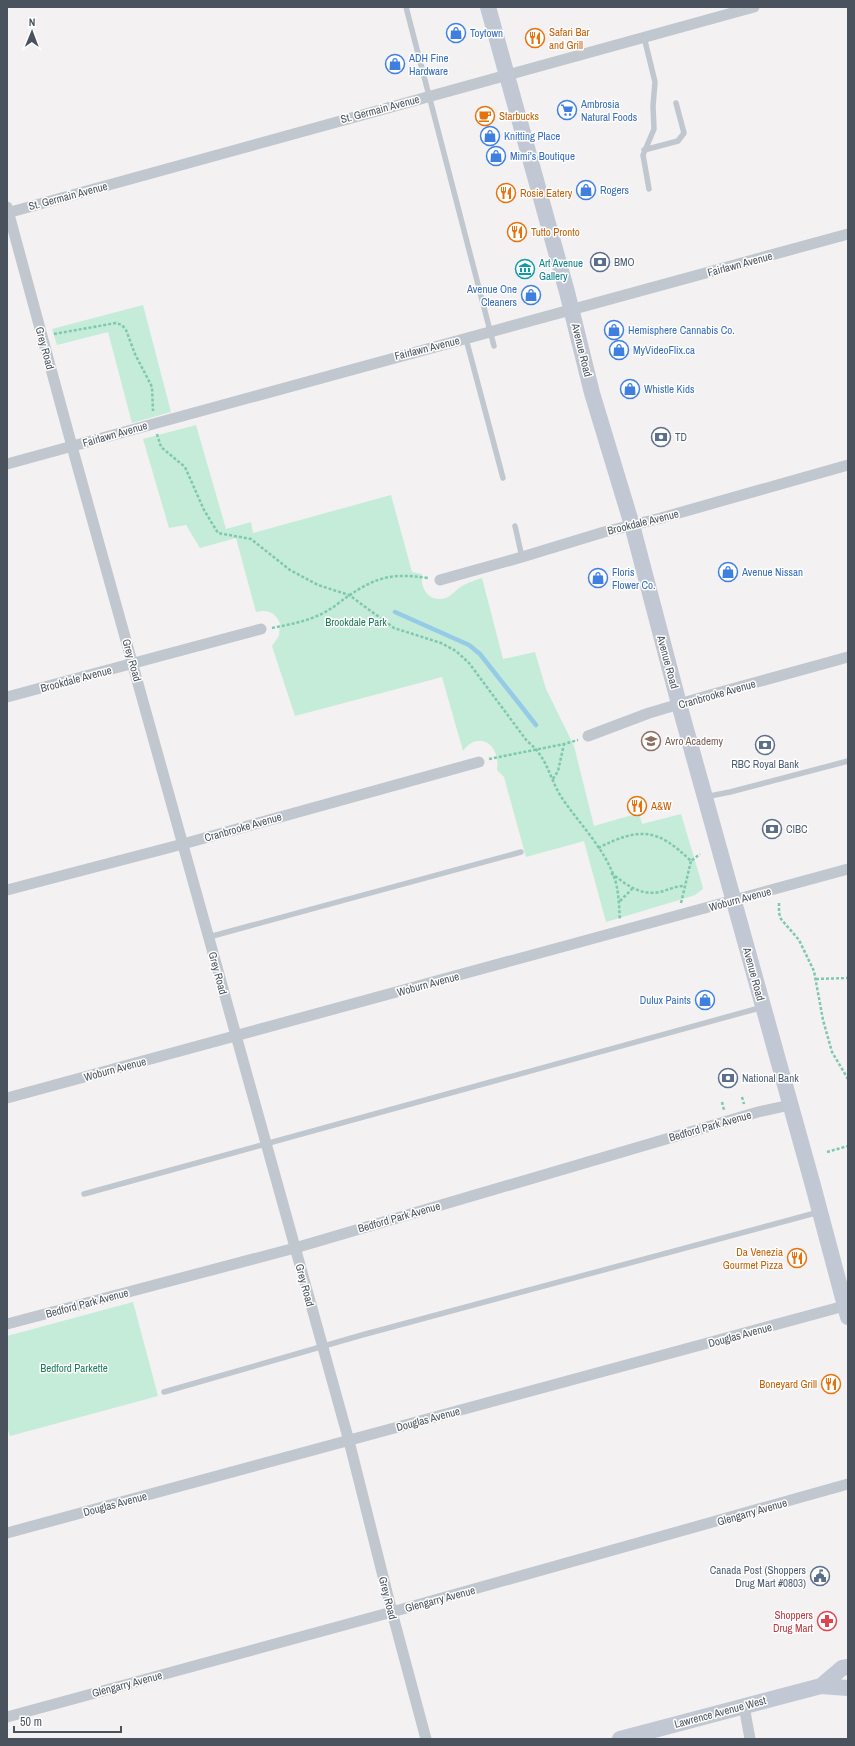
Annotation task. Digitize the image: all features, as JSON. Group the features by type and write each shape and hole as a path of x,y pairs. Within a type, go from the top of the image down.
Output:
{"main road":[{"name":"Avenue Road","path":"488,7 571,309 592,392 632,525 679,704 847,1310"},
{"name":"Lawrence Avenue West","path":"821,1686 842,1668 848,1666"},
{"name":"Lawrence Avenue West","path":"620,1739 821,1686 848,1688"}],"street":[{"name":"St. Germain Avenue","path":"7,211 754,7"},
{"name":"Grey Road","path":"7,211 348,1441 426,1739"},
{"name":"Fairlawn Avenue","path":"7,464 848,234"},
{"name":"Brookdale Avenue","path":"440,580 848,465"},
{"name":"Brookdale Avenue","path":"7,698 261,629"},
{"name":"Cranbrooke Avenue","path":"588,736 649,713 848,657"},
{"name":"Cranbrooke Avenue","path":"7,890 183,844 479,762"},
{"name":"Woburn Avenue","path":"7,1098 848,869"},
{"name":"Bedford Park Avenue","path":"7,1324 295,1248 758,1112 790,1105"},
{"name":"Douglas Avenue","path":"7,1533 348,1441 847,1310"},
{"name":"Glengarry Avenue","path":"7,1717 392,1612 848,1484"},
{"path":"744,1706 750,1739"}],"lane":[{"path":"406,7 494,346"},
{"path":"644,37 655,82 653,106 654,128 644,150 649,189"},
{"path":"644,150 678,141 684,133 676,103"},
{"path":"466,339 503,478"},
{"path":"515,526 522,558"},
{"path":"705,797 730,792 848,761"},
{"path":"209,937 521,852"},
{"path":"84,1194 763,1007"},
{"path":"164,1392 322,1347 820,1212"}],"path":[{"path":"42,336 105,324 116,323 122,325 126,330 135,354 152,387 154,423 161,447 185,467 204,510 218,533 252,539 290,570 318,585 349,596 394,628 441,643 469,662 527,741 538,750 559,794 598,848 615,882 619,901 620,920 623,930"},
{"path":"261,629 310,619 328,610 371,581 384,577 414,576 440,580"},
{"path":"479,762 564,744 588,736"},
{"path":"553,779 558,771 564,744"},
{"path":"598,848 629,836 652,834 668,841 691,861"},
{"path":"682,914 680,900 691,861 700,854"},
{"path":"611,872 632,889 641,892 657,892 677,886 684,886"},
{"path":"619,901 632,889"},
{"path":"779,903 779,913 781,919 799,940 814,971 823,1020 832,1052 848,1079"},
{"path":"816,979 848,978"},
{"path":"722,1102 725,1112"},
{"path":"827,1152 848,1146"}],"green space":[{"path":"143,305 171,412 132,423 108,332 57,345 52,329"},
{"name":"Brookdale Park","path":"196,425 226,529 251,522 253,533 391,495 412,572 422,574 424,590 430,597 440,599 446,598 462,586 482,578 503,659 535,652 546,689 574,746 594,826 639,813 642,824 681,814 703,889 695,895 606,922 584,841 526,857 504,777 497,770 495,753 492,747 481,741 475,741 463,751 442,677 295,716 272,646 279,636 280,623 276,616 270,612 256,612 236,538 200,548 186,525 169,528 143,439"},
{"name":"Bedford Parkette","path":"133,1302 158,1396 10,1436 7,1427 7,1336"}],"waterway":[{"path":"395,612 469,645 480,654 536,725"}],"place":[{"name":"Toytown","path":"456,33"},
{"name":"Safari Bar and Grill","path":"535,38"},
{"name":"ADH Fine Hardware","path":"395,64"},
{"name":"Ambrosia Natural Foods","path":"567,110"},
{"name":"Starbucks","path":"485,116"},
{"name":"Knitting Place","path":"490,136"},
{"name":"Mimi's Boutique","path":"496,156"},
{"name":"Rogers","path":"586,190"},
{"name":"Rosie Eatery","path":"506,193"},
{"name":"Tutto Pronto","path":"517,232"},
{"name":"BMO","path":"600,262"},
{"name":"Art Avenue Gallery","path":"525,269"},
{"name":"Avenue One Cleaners","path":"531,295"},
{"name":"Hemisphere Cannabis Co.","path":"614,330"},
{"name":"MyVideoFlix.ca","path":"619,350"},
{"name":"Whistle Kids","path":"630,389"},
{"name":"TD","path":"661,437"},
{"name":"Avenue Nissan","path":"728,572"},
{"name":"Floris Flower Co.","path":"598,578"},
{"name":"Avro Academy","path":"651,741"},
{"name":"RBC Royal Bank","path":"765,745"},
{"name":"A&W","path":"637,806"},
{"name":"CIBC","path":"772,829"},
{"name":"Dulux Paints","path":"705,1000"},
{"name":"National Bank","path":"728,1078"},
{"name":"Da Venezia Gourmet Pizza","path":"797,1258"},
{"name":"Boneyard Grill","path":"831,1384"},
{"name":"Canada Post (Shoppers Drug Mart #0803)","path":"820,1576"},
{"name":"Shoppers Drug Mart","path":"827,1621"}]}
